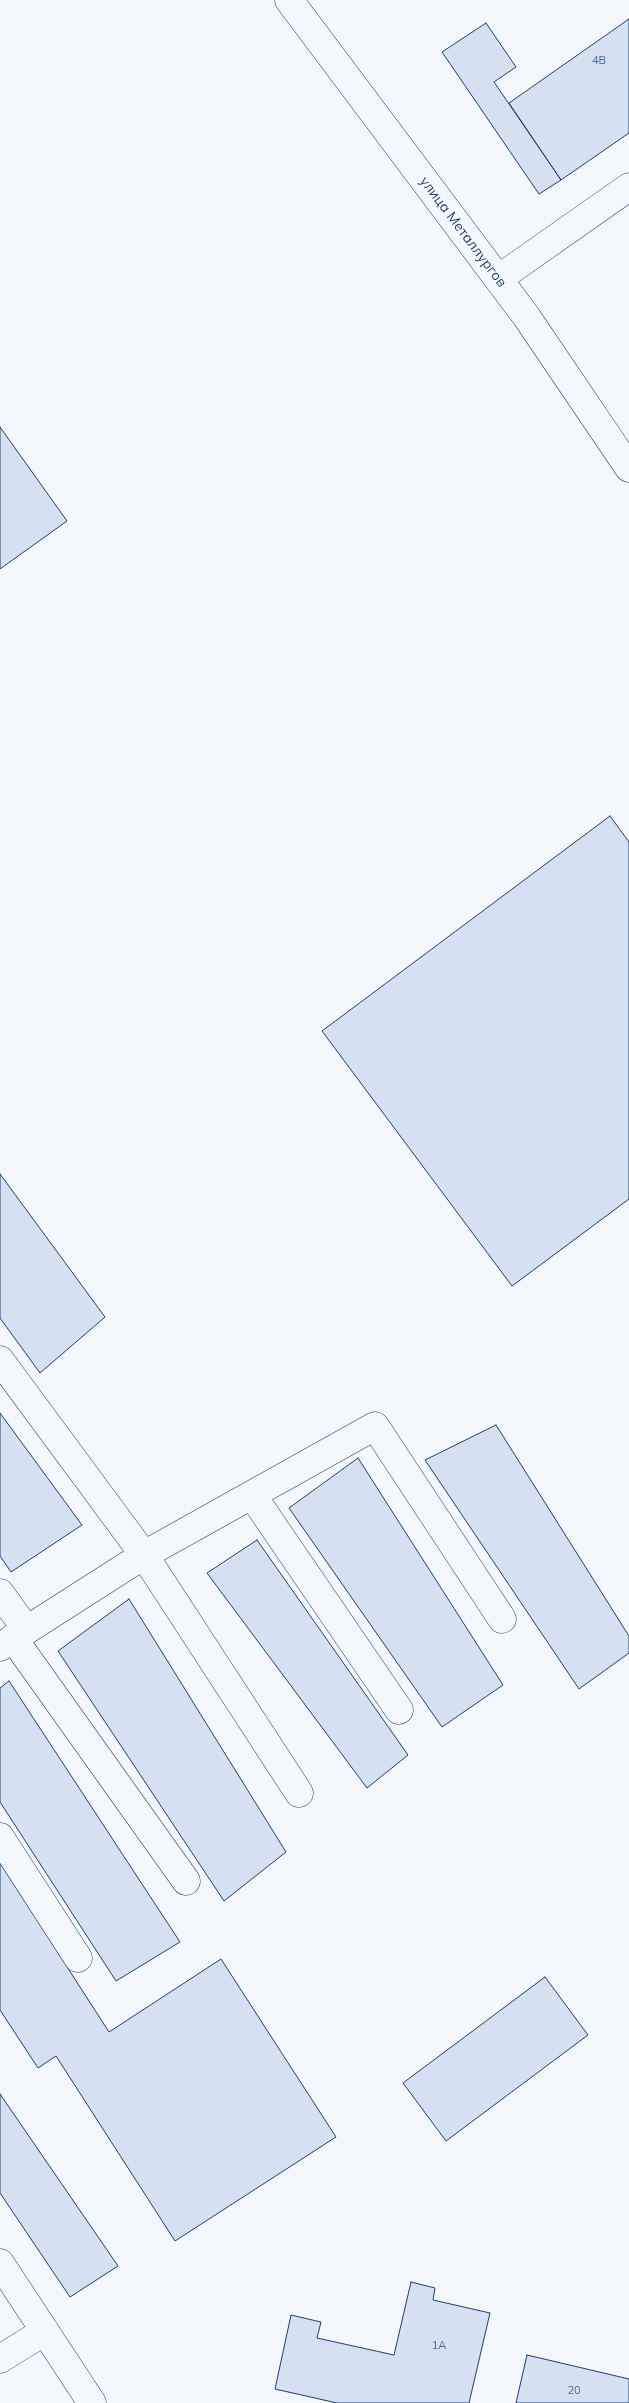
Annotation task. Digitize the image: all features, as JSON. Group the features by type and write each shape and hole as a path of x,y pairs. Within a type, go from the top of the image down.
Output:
{"main road":[{"name":"улица Металлургов","path":"289,0 526,316 629,468"},
{"path":"498,279 629,186"},
{"path":"0,1360 144,1555 298,1793"},
{"path":"13,1638 144,1555 375,1426 502,1619"},
{"path":"252,1495 399,1710"},
{"path":"0,1593 13,1638 186,1881"},
{"path":"0,1837 78,1958"},
{"path":"0,2264 92,2403"},
{"path":"0,2359 45,2331"}],"building":[{"path":"629,19 629,133 561,180 509,103"},
{"path":"486,23 516,67 494,82 561,180 539,194 442,52"},
{"path":"0,427 67,521 0,569"},
{"path":"610,816 629,842 629,1199 512,1286 322,1031"},
{"path":"0,1174 105,1317 40,1373 0,1318"},
{"path":"0,1413 82,1525 11,1572 0,1556"},
{"path":"496,1425 629,1636 629,1653 579,1689 425,1460"},
{"path":"358,1458 503,1685 442,1727 289,1508"},
{"path":"257,1540 408,1755 367,1788 207,1573"},
{"path":"129,1599 286,1852 224,1901 58,1651"},
{"path":"9,1681 180,1942 116,1981 0,1802 0,1688"},
{"path":"0,1863 109,2032 221,1959 336,2137 175,2241 56,2056 38,2068 0,2010"},
{"path":"545,1977 588,2035 446,2141 403,2083"},
{"path":"0,2094 118,2266 70,2297 0,2193"},
{"path":"411,2282 435,2288 433,2300 490,2313 469,2403 337,2403 275,2389 291,2315 321,2322 317,2338 394,2355"},
{"path":"527,2355 629,2379 629,2403 516,2403"}]}
